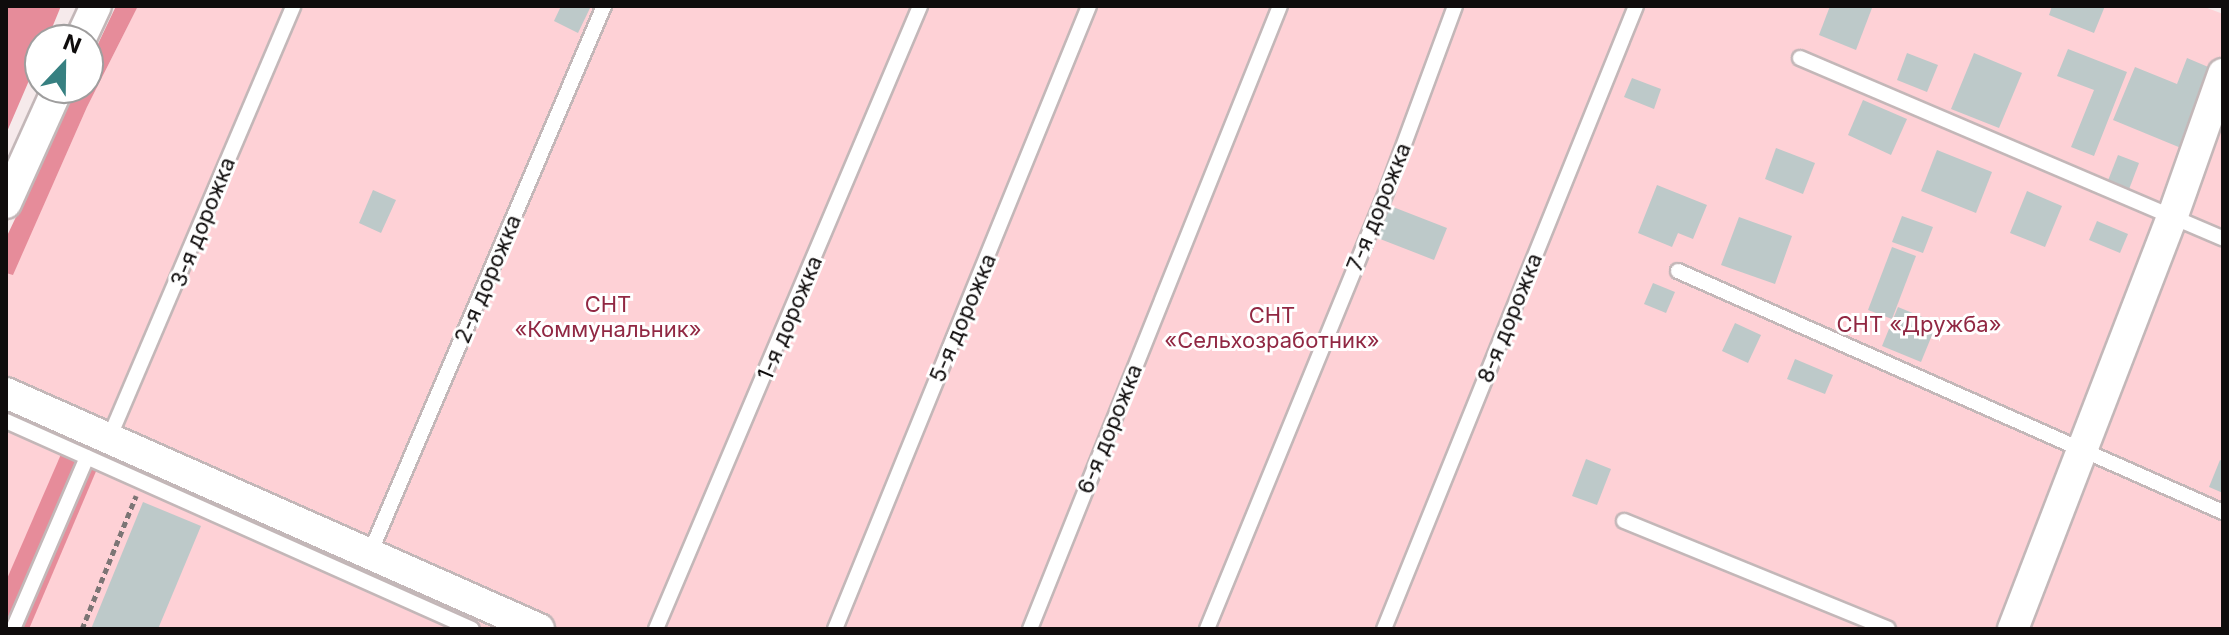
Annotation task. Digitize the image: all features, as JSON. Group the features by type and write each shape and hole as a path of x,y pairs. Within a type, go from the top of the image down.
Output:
{"street":[{"path":"2013,629 2172,218 2223,74"},
{"path":"6,203 51,104"},
{"path":"6,393 110,436 539,629"}],"lane":[{"name":"3-я дорожка","path":"110,436 171,300 293,6"},
{"name":"2-я дорожка","path":"370,553 604,6"},
{"name":"1-я дорожка","path":"656,629 920,6"},
{"name":"5-я дорожка","path":"835,629 1089,6"},
{"name":"6-я дорожка","path":"1030,629 1280,6"},
{"name":"7-я дорожка","path":"1207,629 1387,190 1455,6"},
{"name":"8-я дорожка","path":"1384,629 1636,6"},
{"path":"1800,58 2223,238"},
{"path":"1678,271 2223,512"},
{"path":"6,421 472,629"},
{"path":"13,629 87,457"},
{"path":"1624,521 1888,629"}],"path":[{"path":"82,629 142,481"}],"green space":[{"path":"138,6 2202,6 2223,14 2223,629 545,629 6,390 6,273 13,274 89,104 104,104 104,73"},
{"path":"6,399 513,629 6,629"}],"shaded area":[{"path":"6,6 61,6 54,24 24,24 24,92 6,134"},
{"path":"116,6 138,6 104,73 104,31"},
{"path":"69,104 89,104 13,275 6,273 6,238"},
{"path":"62,452 97,469 29,629 6,629 6,581"}],"building":[{"path":"561,6 591,6 578,33 554,21"},
{"path":"1830,6 1872,8 1856,50 1819,35"},
{"path":"2052,6 2105,6 2094,33 2049,15"},
{"path":"2068,49 2127,72 2094,156 2071,147 2094,90 2057,76"},
{"path":"1907,53 1938,65 1927,92 1897,80"},
{"path":"1974,53 2022,73 1999,128 1951,109"},
{"path":"2187,58 2213,69 2181,148 2113,120 2135,67 2177,84"},
{"path":"1632,78 1661,89 1654,109 1624,97"},
{"path":"1863,100 1907,119 1891,155 1848,135"},
{"path":"1776,148 1815,163 1803,194 1765,179"},
{"path":"1937,150 1992,172 1976,213 1921,191"},
{"path":"2118,155 2139,163 2128,192 2107,183"},
{"path":"1657,185 1707,205 1693,239 1678,233 1672,247 1638,233"},
{"path":"373,190 396,200 381,233 359,223"},
{"path":"2027,191 2062,206 2045,247 2010,233"},
{"path":"1388,205 1447,228 1434,260 1375,237"},
{"path":"1902,216 1933,227 1923,253 1892,242"},
{"path":"1739,217 1792,236 1775,284 1721,265"},
{"path":"2097,221 2128,234 2120,253 2089,240"},
{"path":"1892,247 1916,256 1892,319 1868,310"},
{"path":"1653,283 1675,292 1666,313 1644,304"},
{"path":"1898,307 1937,323 1921,362 1882,346"},
{"path":"1735,323 1761,335 1748,363 1722,351"},
{"path":"1795,359 1833,375 1825,394 1787,379"},
{"path":"1586,459 1611,469 1597,505 1572,496"},
{"path":"2220,460 2223,461 2223,493 2209,487"},
{"path":"143,502 201,526 158,629 91,629"}],"park label":[{"name":"СНТ «Коммунальник»","path":"608,316"},
{"name":"СНТ «Дружба»","path":"1919,325"},
{"name":"СНТ «Сельхозработник»","path":"1272,328"}]}
